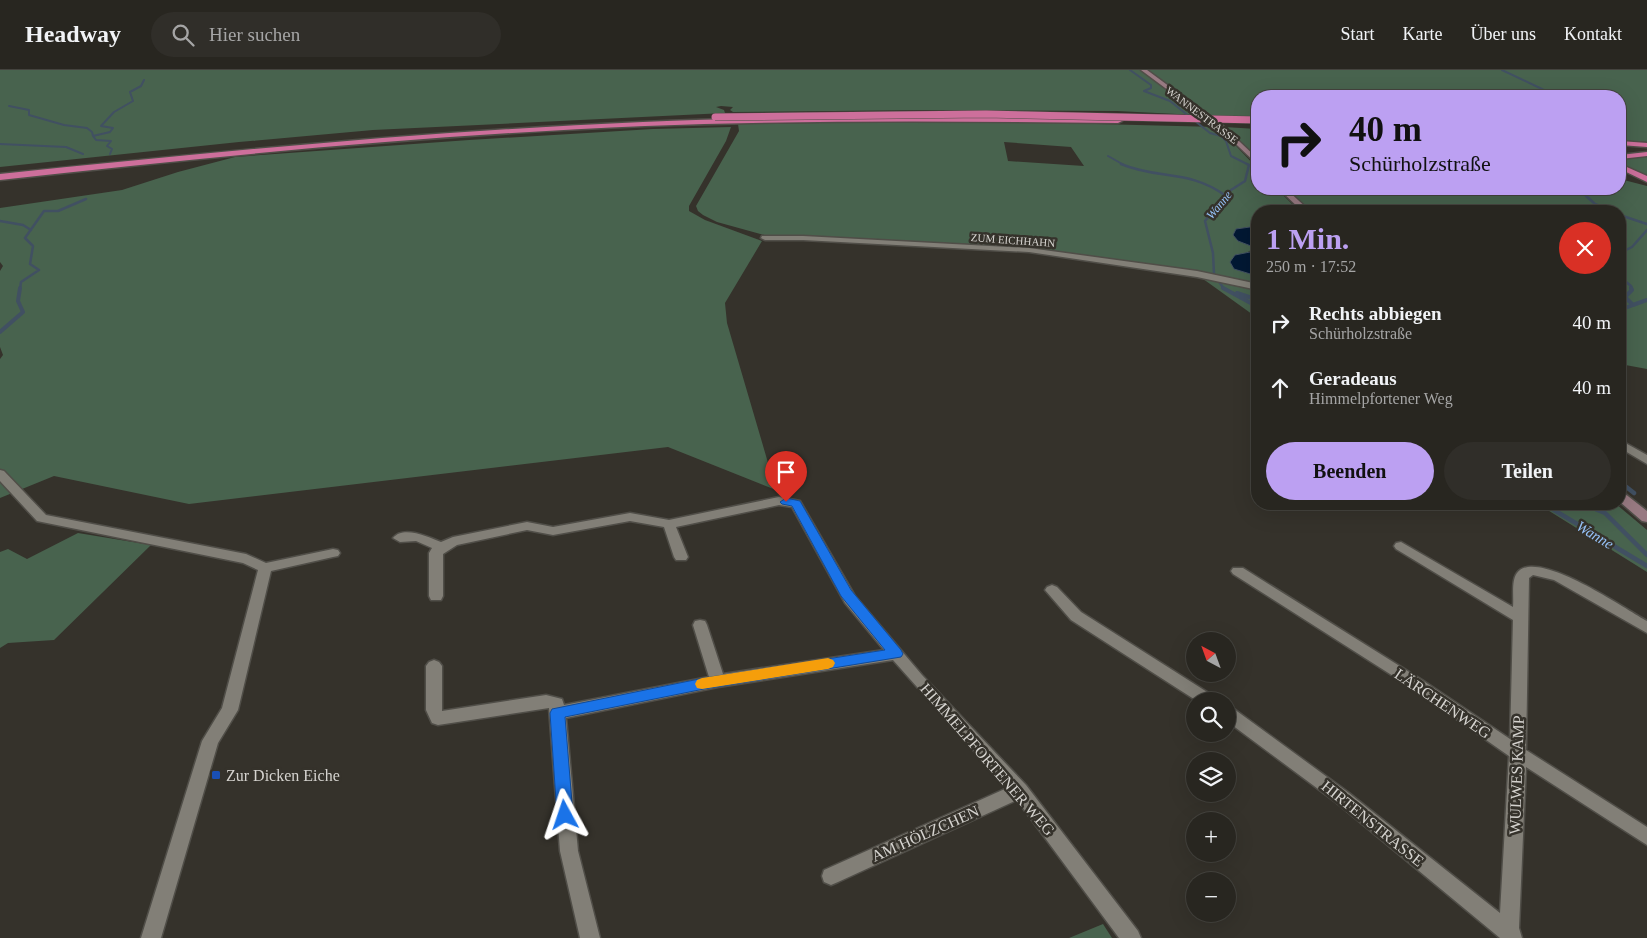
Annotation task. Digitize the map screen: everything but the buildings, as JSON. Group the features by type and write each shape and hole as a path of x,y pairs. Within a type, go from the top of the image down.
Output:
{"highway":[{"path":"0,177 341,143 715,120 949,114 1113,115 1251,120"},
{"path":"0,172 231,148 577,122 952,119 1118,121 1251,126"},
{"path":"187,164 239,154 341,143"},
{"path":"1626,143 1647,145"},
{"path":"1626,149 1647,152"},
{"path":"1626,156 1647,152"},
{"path":"1626,169 1647,179"},
{"path":"1630,181 1647,185"}],"street":[{"name":"WANNESTRASSE","path":"1144,70 1222,127 1251,156"},
{"path":"1289,195 1299,205"},
{"name":"ZUM EICHHAHN","path":"765,238 803,238 1029,250 1207,276 1251,285"},
{"path":"1626,447 1647,460"},
{"path":"0,474 42,518 246,559 265,568 333,553"},
{"name":"HIMMELPFORTENER WEG","path":"442,547 454,541 531,526 554,531 636,517 669,524 779,501 796,504 846,593 896,654 1020,790 1131,938"},
{"path":"1626,501 1647,518"},
{"path":"669,524 681,557"},
{"path":"400,538 417,537 442,547 436,553 436,596"},
{"path":"1401,546 1521,618"},
{"path":"151,938 210,741 230,710 265,568"},
{"name":"WULWES KAMP","path":"1512,935 1521,580 1526,572 1536,570 1559,578 1647,628"},
{"name":"LÄRCHENWEG","path":"1238,571 1409,679 1647,838"},
{"path":"1052,590 1076,616 1195,692"},
{"path":"700,624 718,681"},
{"path":"558,713 689,686 896,654"},
{"path":"434,666 434,710 438,718 546,701 556,703 569,851 590,938"},
{"name":"HIRTENSTRASSE","path":"1236,720 1343,798 1512,935"},
{"name":"AM HÖLZCHEN","path":"831,876 1020,790"}],"green space":[{"path":"0,70 1647,70 1647,142 1626,140 1626,90 1251,90 1251,118 1117,111 733,112 730,110 733,107 721,106 716,107 724,110 725,113 373,130 0,167"},
{"path":"980,121 1218,127 1251,162 1251,195 1283,195 1293,205 1251,205 1251,227 1236,229 1234,235 1251,246 1251,250 1230,262 1235,269 1251,274 1251,285 1029,249 768,236 717,222 703,215 696,206 739,131 738,124","holes":["1004,142 1071,147 1084,166 1008,161"]},
{"path":"731,127 726,141 689,206 689,211 705,220 762,241 725,303 727,323 776,490 668,447 189,504 54,476 0,498 0,359 3,355 0,347 0,271 3,266 0,262 0,208 122,190 178,172 235,157 469,140 653,129"},
{"path":"1224,127 1251,129 1251,152"},
{"path":"1647,155 1647,178 1626,168 1626,158"},
{"path":"1626,181 1647,186 1647,369 1626,365 1626,205 1303,205 1293,195 1626,195"},
{"path":"1199,276 1251,287 1251,313"},
{"path":"1548,510 1623,510 1647,530 1647,572"},
{"path":"78,533 151,545 54,640 8,643 0,648 0,552 8,549 27,559"},
{"path":"1103,924 1112,938 1069,938"}],"water":[{"path":"1251,227 1251,246 1238,241 1233,235 1236,229"},
{"path":"1250,252 1251,274 1234,269 1230,262 1235,255"}],"waterway":[{"name":"Wanne","path":"1130,70 1151,85 1151,88 1144,91 1170,101 1210,133 1221,136 1226,141 1231,156 1249,165 1245,181 1231,190 1226,196"},
{"path":"1502,70 1544,90"},
{"path":"93,136 110,132 113,128 101,126 114,112 133,101 130,92 141,86 144,80"},
{"path":"9,106 29,110 29,115 64,125 87,128 92,132 93,136"},
{"path":"93,136 96,140 111,141 107,146 112,149 110,154"},
{"path":"0,144 66,147 83,154"},
{"path":"1108,156 1124,165"},
{"path":"1121,164 1148,172 1187,178 1226,196"},
{"path":"1585,195 1597,205"},
{"name":"Wanne","path":"1224,288 1214,274 1213,253 1205,221 1226,196"},
{"path":"31,230 44,211 58,211 86,199"},
{"path":"1626,217 1647,224"},
{"path":"0,221 23,225 31,230"},
{"path":"20,289 21,282 39,270 30,264 33,246 25,238 31,230"},
{"path":"1626,250 1632,247 1647,230"},
{"path":"1626,282 1632,289"},
{"path":"0,332 23,312 18,301 20,288"},
{"name":"Wanne","path":"1224,288 1251,303"},
{"path":"1626,296 1632,290 1631,288"},
{"path":"1237,293 1251,298"},
{"path":"1626,298 1633,305"},
{"path":"1633,305 1647,300"},
{"path":"1626,308 1633,305"},
{"path":"1626,487 1634,493"},
{"name":"Wanne","path":"1554,510 1647,566"},
{"path":"1598,510 1605,513 1647,555"}],"slow traffic":[{"path":"702,684 828,663"}],"place":[{"name":"Zur Dicken Eiche","path":"216,775"}],"route":[{"path":"565,815 558,713 704,683 896,654 850,599 796,504 786,502"}]}
